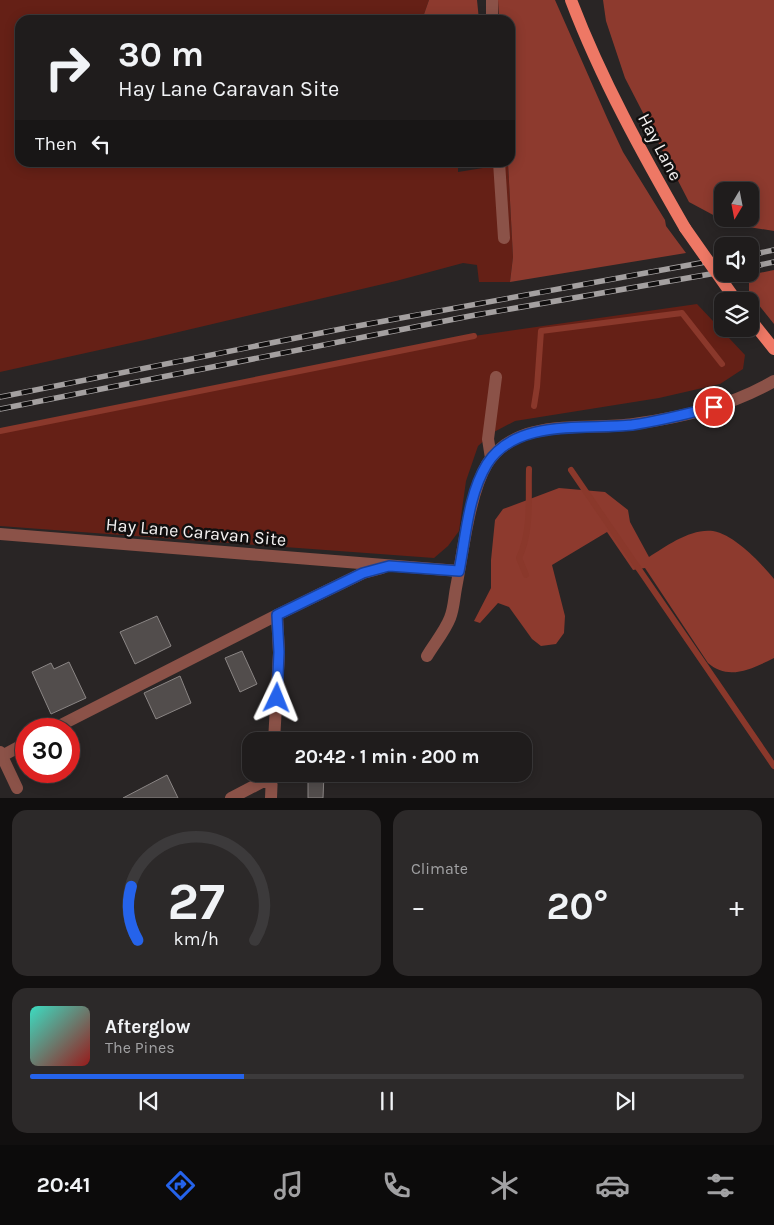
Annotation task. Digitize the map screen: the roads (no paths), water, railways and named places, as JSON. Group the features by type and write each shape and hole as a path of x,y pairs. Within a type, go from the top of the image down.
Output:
{"main road":[{"name":"Hay Lane","path":"572,0 597,60 618,103 685,228 729,292"},
{"path":"759,330 774,348"}],"street":[{"path":"492,0 492,15"},
{"path":"499,167 504,238"},
{"path":"491,458 488,439 496,377"},
{"path":"427,656 451,615 478,484 491,458 504,446 529,434 559,429 633,424 664,419 730,403 774,381"},
{"name":"Hay Lane Caravan Site","path":"0,534 459,571"},
{"name":"Hay Lane Caravan Site","path":"75,718 363,573 389,566"},
{"path":"275,732 279,652 277,615"},
{"path":"15,748 1,754 16,788"},
{"path":"231,798 262,782"},
{"path":"271,798 272,782"}],"waterway":[{"path":"534,406 541,331 682,313 722,364"},
{"path":"0,431 474,336"},
{"path":"526,575 519,558 528,525 529,469"},
{"path":"571,470 774,766"}],"railway":[{"path":"759,253 774,250"},
{"path":"0,397 341,329 714,260"},
{"path":"759,265 774,262"},
{"path":"0,409 470,316 714,273"}]}
